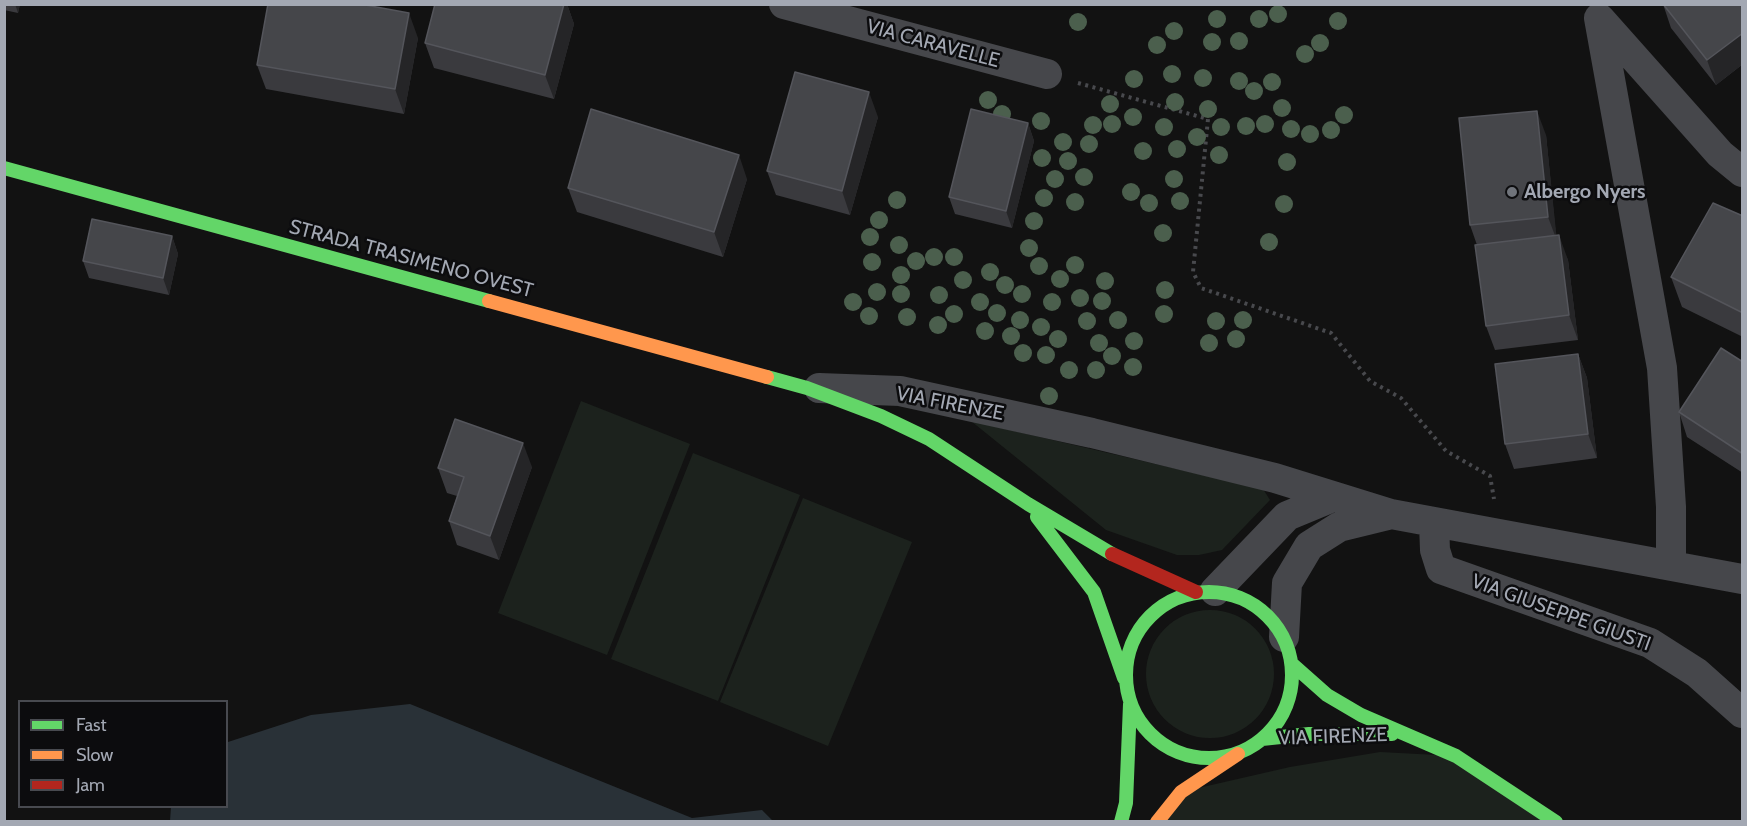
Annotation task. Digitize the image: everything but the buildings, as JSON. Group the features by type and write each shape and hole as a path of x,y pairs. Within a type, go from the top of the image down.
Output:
{"main road":[{"name":"STRADA TRASIMENO OVEST","path":"4,168 807,388"},
{"name":"VIA FIRENZE","path":"807,388 881,416 928,439 1028,504 1121,559 1205,592"},
{"name":"VIA FIRENZE","path":"1028,504 1094,592 1125,680"},
{"path":"1121,822 1126,803 1130,704 1125,680 1129,649 1143,622 1167,603 1205,592 1243,598 1267,614 1288,650 1291,692 1281,718 1262,739 1181,792 1156,822"},
{"name":"VIA FIRENZE","path":"1288,650 1327,695 1404,735 1456,756 1556,822"},
{"path":"1130,704 1148,732 1174,751 1206,759 1238,754"},
{"name":"VIA FIRENZE","path":"1262,739 1309,734 1404,735"}],"street":[{"name":"VIA CARAVELLE","path":"783,4 1047,74"},
{"path":"1594,11 1720,154 1743,172"},
{"path":"1594,11 1662,369 1671,507 1671,566"},
{"name":"VIA FIRENZE","path":"807,388 900,392 1092,433 1252,472 1391,514 1500,536 1743,579"},
{"path":"1205,592 1287,516 1333,497"},
{"path":"1288,650 1287,583 1309,546 1339,527 1391,514"},
{"name":"VIA GIUSEPPE GIUSTI","path":"1434,523 1436,550 1441,569 1650,643 1697,673 1743,713"}],"path":[{"path":"1047,74 1208,119 1193,272 1201,288 1332,333 1370,381 1401,398 1446,451 1490,476 1500,536"}],"shaded area":[{"path":"581,401 690,444 607,655 498,613"},
{"path":"971,421 1263,489 1270,500 1222,550 1199,555 1177,555 1106,530"},
{"path":"693,453 800,495 718,701 611,659"},
{"path":"803,498 912,542 828,746 720,702"},
{"path":"1210,610 1234,615 1255,629 1269,650 1274,674 1269,698 1255,719 1234,733 1210,738 1186,733 1165,719 1151,698 1146,674 1151,650 1165,629 1186,615"},
{"path":"410,704 692,818 762,810 773,821 170,821 171,808 228,808 228,742 311,715"},
{"path":"1380,752 1456,756 1556,822 1157,822 1181,792 1290,767"}],"traffic: fast":[{"path":"4,168 489,301"},
{"path":"767,377 807,388 881,416 929,439 1028,504 1112,554"},
{"path":"1037,517 1094,592 1124,678"},
{"path":"1209,592 1225,593 1241,598 1268,616 1286,643 1291,659 1292,675 1291,691 1286,707 1268,734 1241,752 1225,757 1209,758 1193,757 1177,752 1150,734 1132,707 1127,691 1126,675 1127,659 1132,643 1150,616 1177,598 1193,593 1209,592"},
{"path":"1292,664 1327,695 1361,715 1456,756 1556,822"},
{"path":"1121,822 1126,803 1130,704"},
{"path":"1262,739 1309,734 1392,734"}],"traffic: slow":[{"path":"489,301 767,377"},
{"path":"1157,822 1181,792 1238,754"}],"traffic: jam":[{"path":"1112,554 1196,592"}],"place":[{"name":"Albergo Nyers","path":"1512,192"}]}
